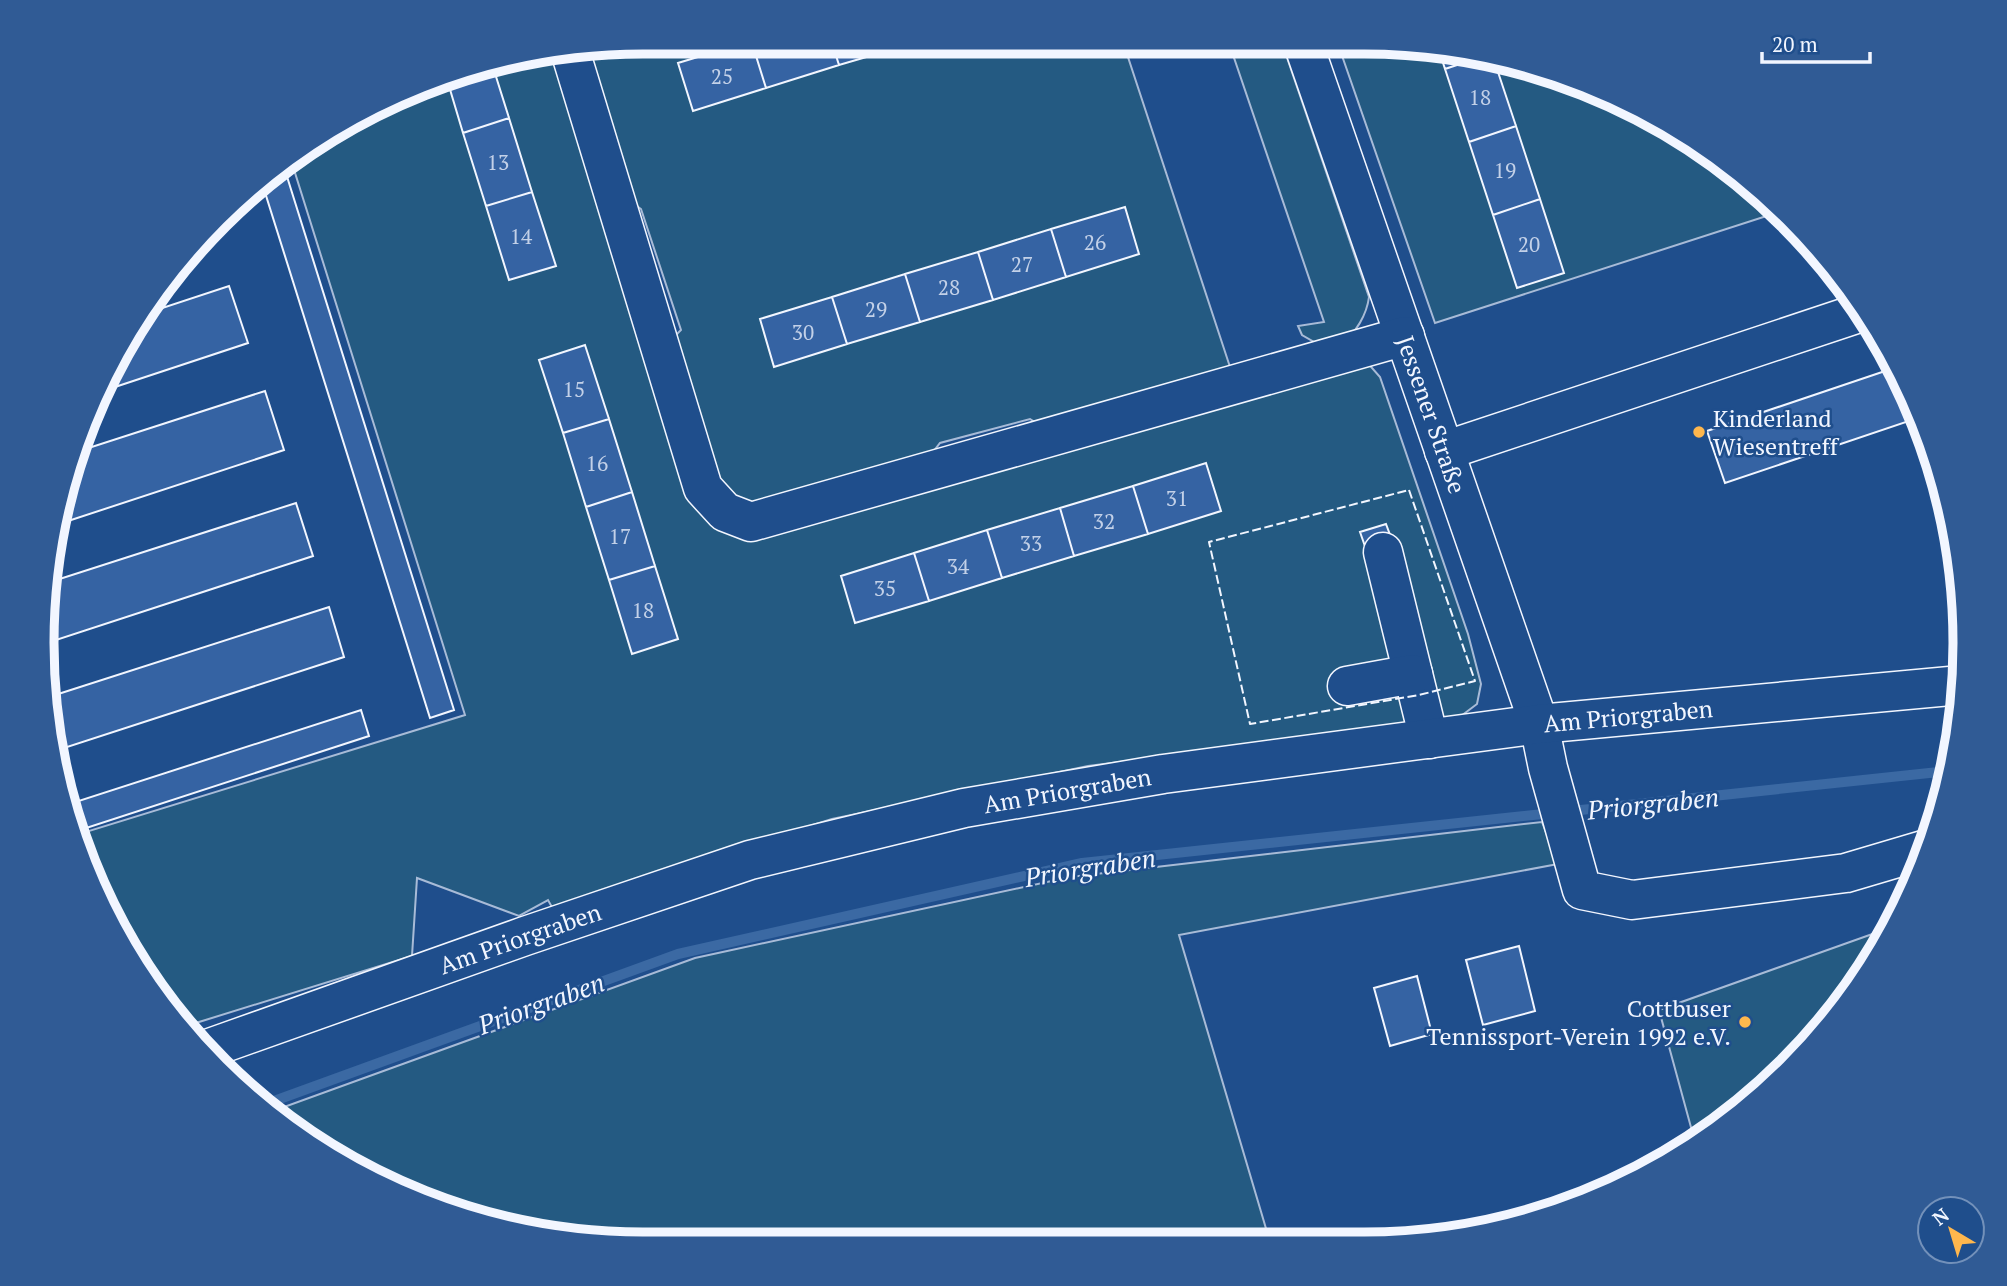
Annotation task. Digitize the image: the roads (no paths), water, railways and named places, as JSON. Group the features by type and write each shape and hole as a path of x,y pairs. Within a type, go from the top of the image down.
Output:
{"street":[{"name":"Jessener Straße","path":"1307,54 1539,724 1583,890 1632,900 1846,873 1914,853"},
{"path":"572,58 703,488 725,512 751,522 1300,360 1405,336"},
{"path":"1444,451 1853,315"},
{"path":"1383,552 1429,739"},
{"path":"1347,686 1413,674"},
{"name":"Am Priorgraben","path":"215,1046 525,936 750,860 964,808 1163,774 1539,724 1951,686"}],"waterway":[{"name":"Priorgraben","path":"274,1101 678,954 1082,863 1938,772"}],"place":[{"name":"Kinderland Wiesentreff","path":"1699,432"},
{"name":"Cottbuser Tennissport-Verein 1992 e.V.","path":"1745,1022"}]}
